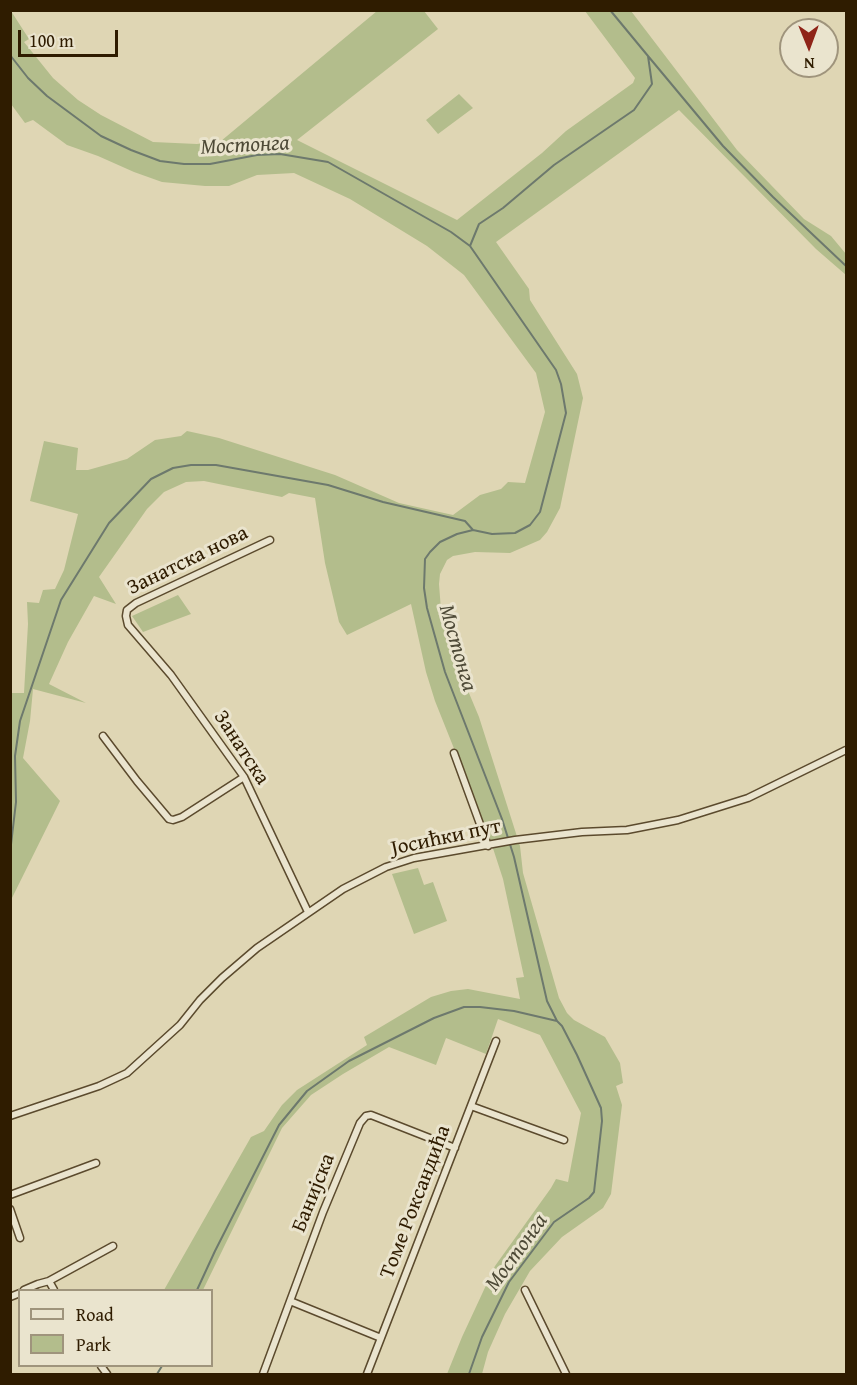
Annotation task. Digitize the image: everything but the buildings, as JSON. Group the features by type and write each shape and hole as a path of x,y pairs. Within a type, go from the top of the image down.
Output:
{"street":[{"name":"Занатска нова","path":"126,616 127,610 136,603 270,540"},
{"name":"Занатска","path":"126,616 129,625 171,675 244,777 309,912"},
{"path":"103,736 169,819 182,817 244,777"},
{"name":"Јосићки пут","path":"10,1116 99,1086 127,1073 180,1025 200,1000 257,948 343,889 386,867 414,858 515,840 582,832 627,830 678,820 748,798 846,750"},
{"path":"454,753 491,845"},
{"name":"Томе Роксандића","path":"367,1374 496,1041"},
{"path":"471,1106 564,1140"},
{"name":"Банијска","path":"262,1374 323,1212 360,1123 366,1116 371,1115 455,1148"},
{"path":"10,1195 96,1163"},
{"path":"10,1209 20,1238"},
{"path":"26,1289 49,1281 113,1246"},
{"path":"49,1281 53,1289"},
{"path":"525,1290 566,1374"},
{"path":"290,1301 381,1338"}],"green space":[{"path":"11,11 29,39 24,42 53,78 78,100 101,115 153,142 197,144 221,141 377,11 424,11 438,29 297,140 457,220 542,153 566,131 633,83 635,78 585,11 631,11 737,150 804,219 831,236 846,254 846,275 816,249 679,110 496,242 529,289 530,300 577,374 583,398 560,508 547,532 540,540 510,553 475,552 453,556 447,560 440,574 441,610 456,662 479,717 520,846 523,873 559,998 567,1013 574,1020 605,1037 620,1063 623,1083 616,1086 622,1105 611,1194 603,1208 562,1237 530,1271 505,1314 488,1352 482,1374 447,1374 495,1266 556,1179 568,1182 581,1113 540,1035 498,1019 486,1054 446,1038 436,1065 389,1047 311,1095 282,1128 203,1289 165,1289 251,1137 264,1131 282,1105 297,1090 367,1045 364,1037 431,997 468,989 520,999 516,978 524,977 503,879 489,836 435,701 411,604 347,635 339,622 325,563 315,498 289,493 282,497 204,481 186,482 164,492 147,509 99,577 116,604 94,596 68,642 49,684 86,703 33,689 23,758 60,801 11,900 11,693 24,693 27,602 39,603 43,590 55,589 64,570 78,514 30,501 44,441 78,448 76,470 88,470 127,459 155,440 181,436 187,431 219,438 335,475 399,503 453,515 480,495 501,489 508,482 525,483 545,412 536,373 464,275 427,246 350,199 294,173 257,175 229,186 162,182 67,145 33,120 25,123 11,104"},
{"path":"459,94 473,108 438,134 426,120"},
{"path":"178,595 191,614 143,632 132,616"},
{"path":"418,868 424,885 433,882 447,921 414,934 392,874"}],"waterway":[{"path":"470,246 479,224 503,208 554,165 634,110 652,84 648,56 610,10"},
{"name":"Мостонга","path":"10,55 28,78 47,96 101,136 131,150 160,161 184,164 210,164 257,155 280,154 328,162 451,232 470,246 556,370 561,384 566,413 540,512 530,525 515,533 492,534 473,530 457,534 440,542 425,559 424,588 427,608 445,672 502,819 514,857 547,1001 577,1055 601,1108 602,1121 594,1192 554,1222 509,1282 482,1337 469,1374"},
{"path":"648,56 723,146 846,266"},
{"path":"10,853 16,802 15,756 20,721 61,600 109,523 151,479 173,468 216,465 328,485 383,502 465,521 473,530"},
{"path":"197,1289 279,1125 307,1091 349,1061 434,1018 464,1007 514,1011 557,1021"},
{"path":"157,1374 161,1367"}]}
